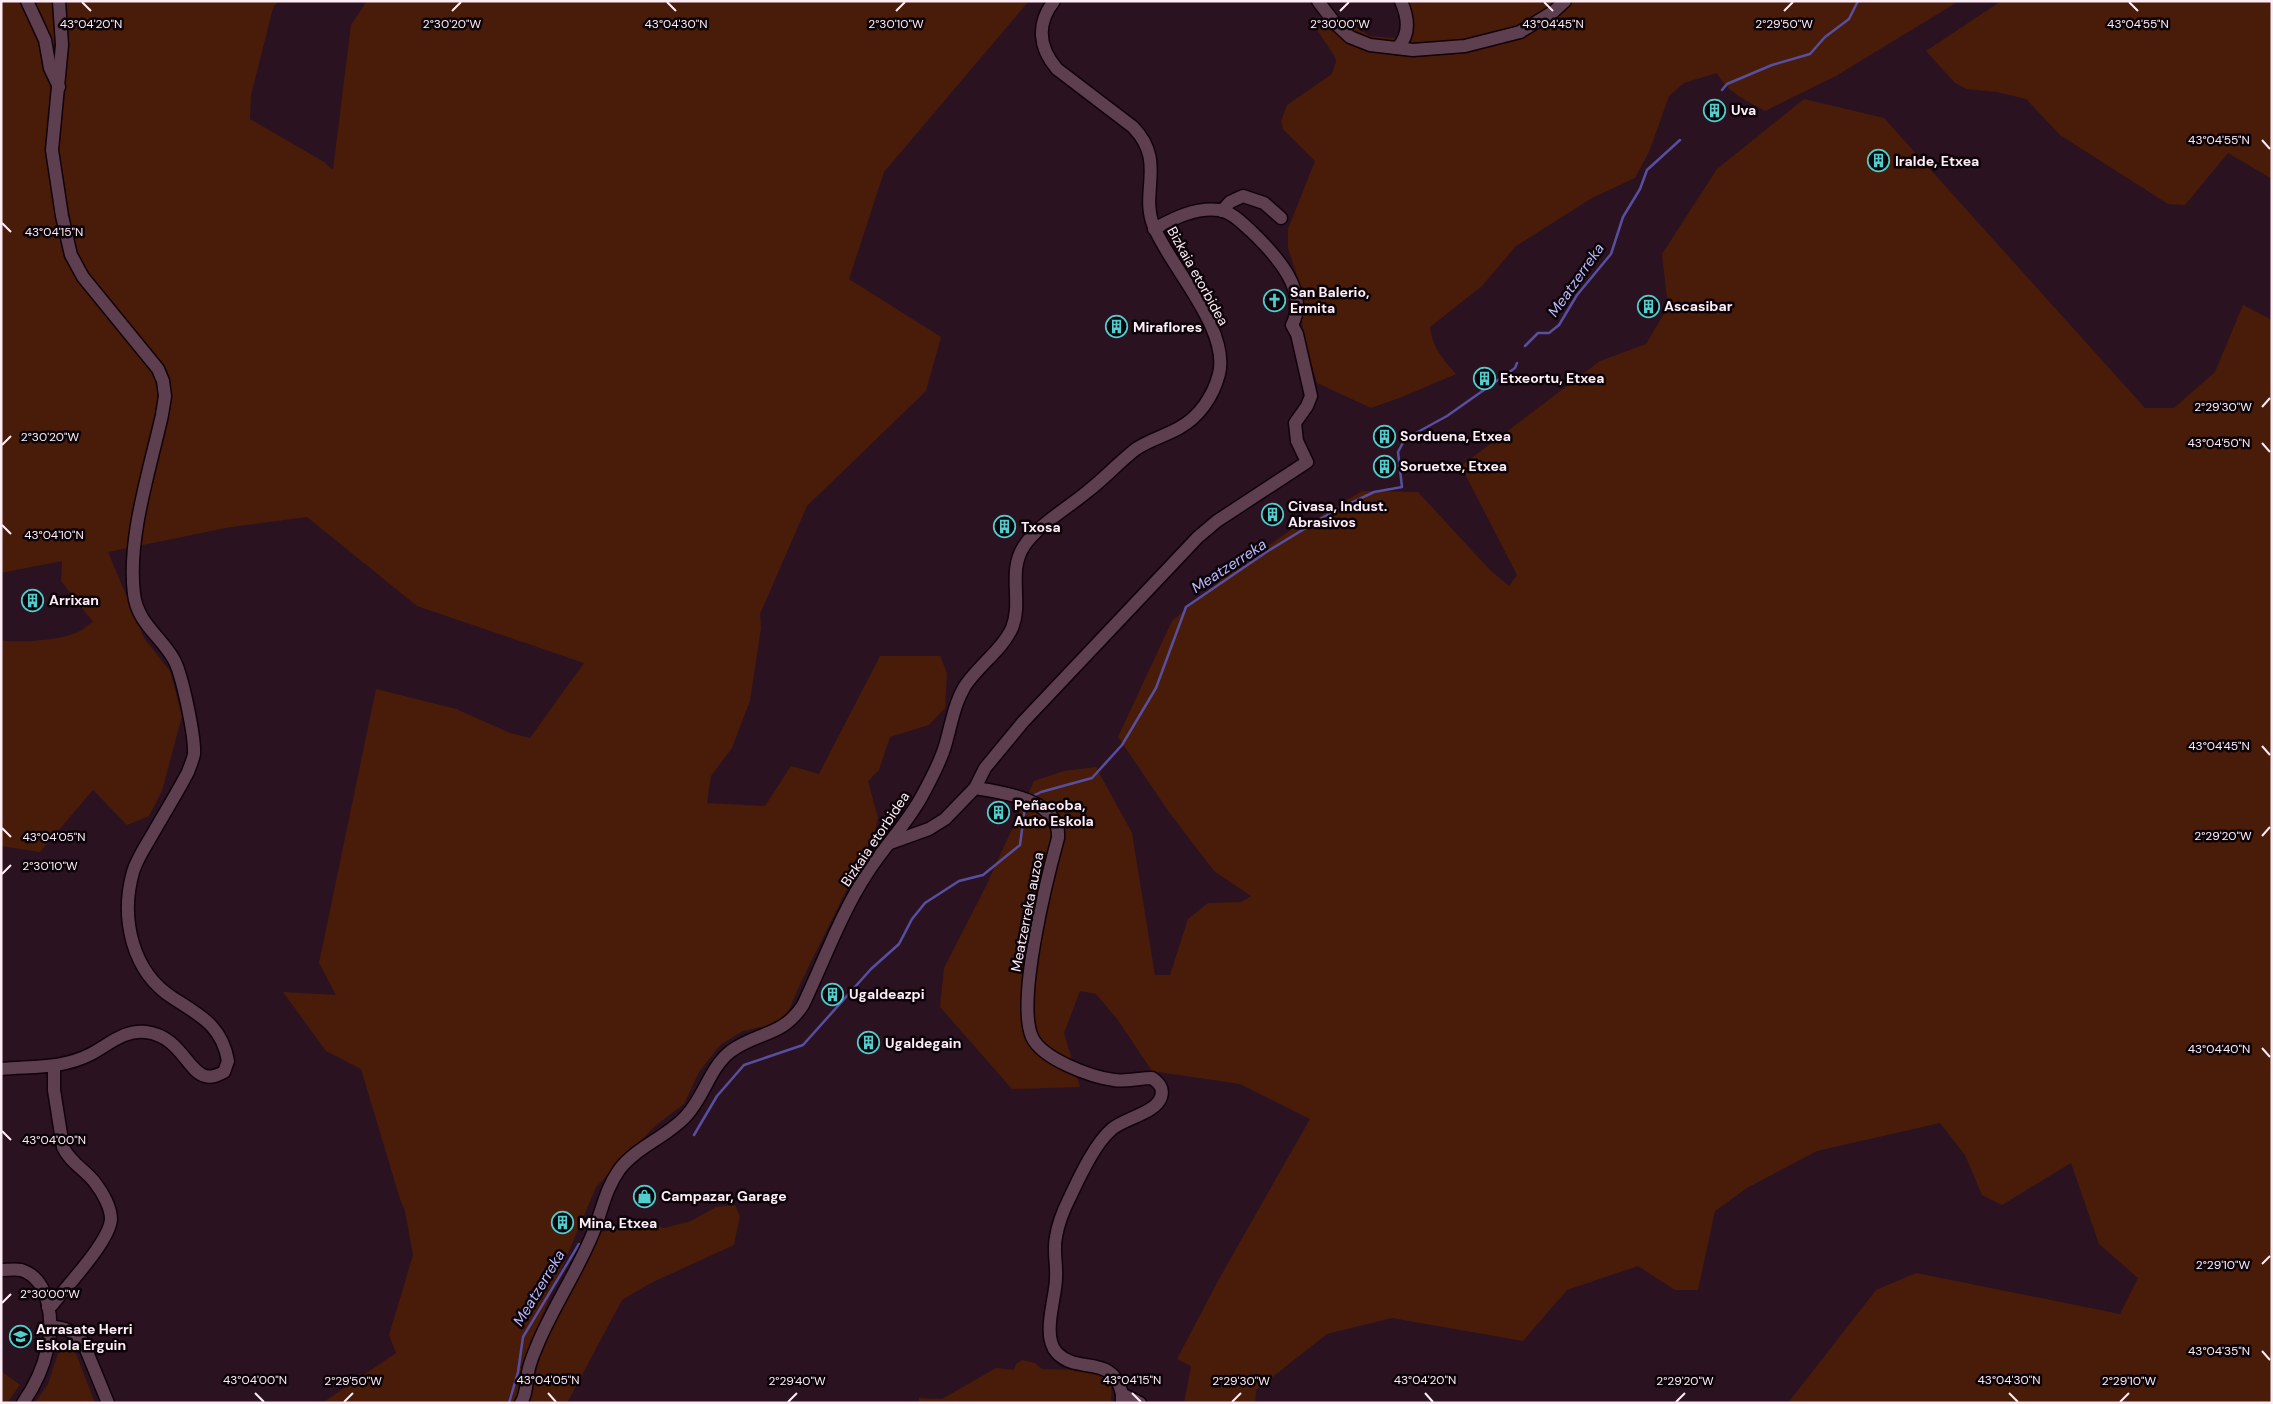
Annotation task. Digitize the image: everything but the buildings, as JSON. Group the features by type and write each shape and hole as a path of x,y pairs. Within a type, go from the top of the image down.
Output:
{"street":[{"path":"26,1 45,40 52,73 59,87"},
{"path":"1,1069 54,1066 77,1060 122,1036 144,1031 163,1037 174,1044 200,1073 206,1076 214,1076 224,1072 228,1061 219,1033 207,1020 164,992 152,980 141,966 132,941 128,894 133,872 188,772 194,754 189,719 174,659 143,620 134,596 133,574 137,532 165,396 163,381 158,369 83,277 72,255 60,208 52,150 62,44 59,1"},
{"name":"Bizkaia etorbidea","path":"521,1403 526,1389 528,1372 539,1341 594,1233 611,1181 630,1159 688,1115 708,1079 730,1052 743,1043 785,1026 795,1018 803,1005 856,891 869,870 909,819 938,765 956,704 965,686 1011,630 1015,617 1015,571 1024,546 1032,536 1091,489 1138,447 1179,428 1192,419 1204,406 1214,390 1219,372 1220,357 1217,342 1190,288 1154,229 1150,218 1151,166 1148,148 1143,137 1057,69 1049,60 1041,34 1043,17 1054,1"},
{"path":"1318,1 1334,22 1350,37 1370,45 1413,50 1465,46 1520,32 1553,12 1566,1"},
{"path":"1397,48 1404,39 1408,27 1407,14 1401,1"},
{"path":"1222,211 1230,202 1243,196 1264,203 1281,218"},
{"path":"890,843 936,826 975,788 985,768 1017,729 1198,537 1217,520 1307,462 1297,440 1295,423 1307,406 1311,396 1297,334 1292,325 1298,314 1297,299 1282,264 1274,253 1236,218 1222,211 1195,211 1178,216 1154,229"},
{"name":"Meatzerreka auzoa","path":"975,788 1009,793 1028,801 1048,813 1058,826 1058,838 1030,972 1027,1013 1032,1037 1038,1045 1050,1054 1079,1070 1116,1081 1152,1078 1161,1086 1162,1091 1158,1103 1151,1109 1122,1122 1105,1136 1070,1197 1055,1239 1056,1281 1050,1330 1054,1349 1064,1358 1107,1370 1119,1382 1122,1398"},
{"path":"48,1307 52,1305 70,1281 84,1269 105,1235 111,1220 105,1199 96,1183 66,1154 63,1147 56,1104 54,1066"},
{"path":"1,1270 20,1270 39,1282 45,1291 48,1307 48,1349 40,1373 23,1403"},
{"path":"49,1326 70,1330 83,1342 108,1403"},
{"path":"1122,1398 1140,1403"}],"shaded area":[{"path":"1,1 278,1 273,8 251,95 250,119 324,162 333,170 351,25 367,1 1029,1 884,172 849,279 941,337 926,391 807,506 760,614 761,628 750,701 732,748 711,776 707,803 765,806 791,766 819,774 880,656 940,656 947,673 945,708 929,725 890,737 879,770 868,781 878,818 875,832 788,1012 774,1024 743,1031 720,1045 699,1072 684,1104 655,1126 596,1187 528,1349 515,1403 322,1403 396,1353 389,1335 413,1255 405,1211 361,1069 326,1051 283,992 336,995 319,963 376,689 456,709 510,733 530,738 584,663 417,606 307,517 231,527 108,552 144,638 170,671 182,716 162,791 149,816 127,825 93,790 40,852 1,846 1,638 4,641 22,641 59,638 78,632 93,622 61,581 62,561 1,573"},
{"path":"1406,1 1549,1 1550,3 1552,1 1959,1 1836,76 1765,111 1732,91 1717,73 1684,83 1669,96 1649,152 1635,178 1592,198 1516,246 1482,286 1430,327 1436,347 1456,374 1371,408 1317,383 1303,334 1300,285 1288,248 1288,229 1315,161 1283,129 1281,121 1287,105 1332,74 1336,62 1335,57 1310,19 1334,14 1370,36 1404,39 1413,21"},
{"path":"2001,1 2272,1 2272,179 2228,153 2185,205 2168,204 2060,135 2026,99 1997,92 1967,89 1955,83 1926,51"},
{"path":"1804,99 1884,118 2145,408 2174,408 2215,372 2243,305 2272,320 2272,1403 1788,1403 1876,1290 1916,1273 2120,1314 2138,1278 2099,1244 2071,1163 2002,1205 1982,1195 1965,1155 1940,1123 1817,1151 1747,1188 1715,1211 1698,1290 1675,1290 1638,1266 1567,1290 1523,1341 1392,1318 1327,1334 1256,1390 1255,1403 1184,1403 1191,1366 1177,1359 1219,1279 1310,1119 1240,1084 1152,1071 1118,1020 1096,994 1080,991 1064,1033 1080,1087 1012,1089 940,1007 944,968 985,888 1034,781 1064,771 1096,767 1132,833 1155,975 1170,975 1188,919 1208,903 1241,902 1251,896 1214,871 1169,812 1118,737 1172,621 1228,574 1309,517 1314,520 1362,491 1418,492 1490,570 1509,586 1517,575 1461,466 1600,361 1646,344 1668,307 1662,254 1717,169"},
{"path":"735,1205 740,1216 734,1245 651,1283 622,1300 567,1403 523,1403 536,1373 542,1345 566,1302 600,1232 648,1224 664,1228 691,1221 716,1207"},
{"path":"68,1340 71,1341 95,1403 35,1403 48,1384 61,1344"},
{"path":"1022,1360 1035,1363 1042,1369 1084,1370 1112,1379 1111,1403 919,1403 919,1398 942,1399 996,1368 1014,1370 1016,1364"},
{"path":"1,1371 20,1385 7,1403 1,1401"}],"waterway":[{"name":"Meatzerreka","path":"1722,90 1727,84 1772,65 1810,54 1825,37 1849,19 1858,1"},
{"name":"Meatzerreka","path":"1525,346 1538,333 1549,333 1559,325 1577,295 1611,254 1623,217 1640,189 1647,170 1680,140"},
{"name":"Meatzerreka","path":"1033,796 1092,778 1122,745 1156,688 1186,607 1268,551 1332,512 1374,492 1402,487 1398,452 1405,439 1447,416 1515,368 1517,363"},
{"name":"Meatzerreka","path":"694,1135 717,1096 744,1065 803,1045 871,969 899,944 912,919 925,903 959,881 983,875 1020,845 1025,807"},
{"name":"Meatzerreka","path":"509,1403 518,1372 523,1337 579,1244"}],"place":[{"name":"Uva","path":"1715,110"},
{"name":"Iralde, Etxea","path":"1879,161"},
{"name":"San Balerio, Ermita","path":"1274,300"},
{"name":"Ascasibar","path":"1648,306"},
{"name":"Miraflores","path":"1117,327"},
{"name":"Etxeortu, Etxea","path":"1484,378"},
{"name":"Sorduena, Etxea","path":"1384,436"},
{"name":"Soruetxe, Etxea","path":"1384,466"},
{"name":"Civasa, Indust. Abrasivos","path":"1272,514"},
{"name":"Txosa","path":"1005,527"},
{"name":"Arrixan","path":"33,600"},
{"name":"Peñacoba, Auto Eskola","path":"998,813"},
{"name":"Ugaldeazpi","path":"833,994"},
{"name":"Ugaldegain","path":"869,1043"},
{"name":"Campazar, Garage","path":"645,1196"},
{"name":"Mina, Etxea","path":"563,1223"},
{"name":"Arrasate Herri Eskola Erguin","path":"20,1337"}]}
